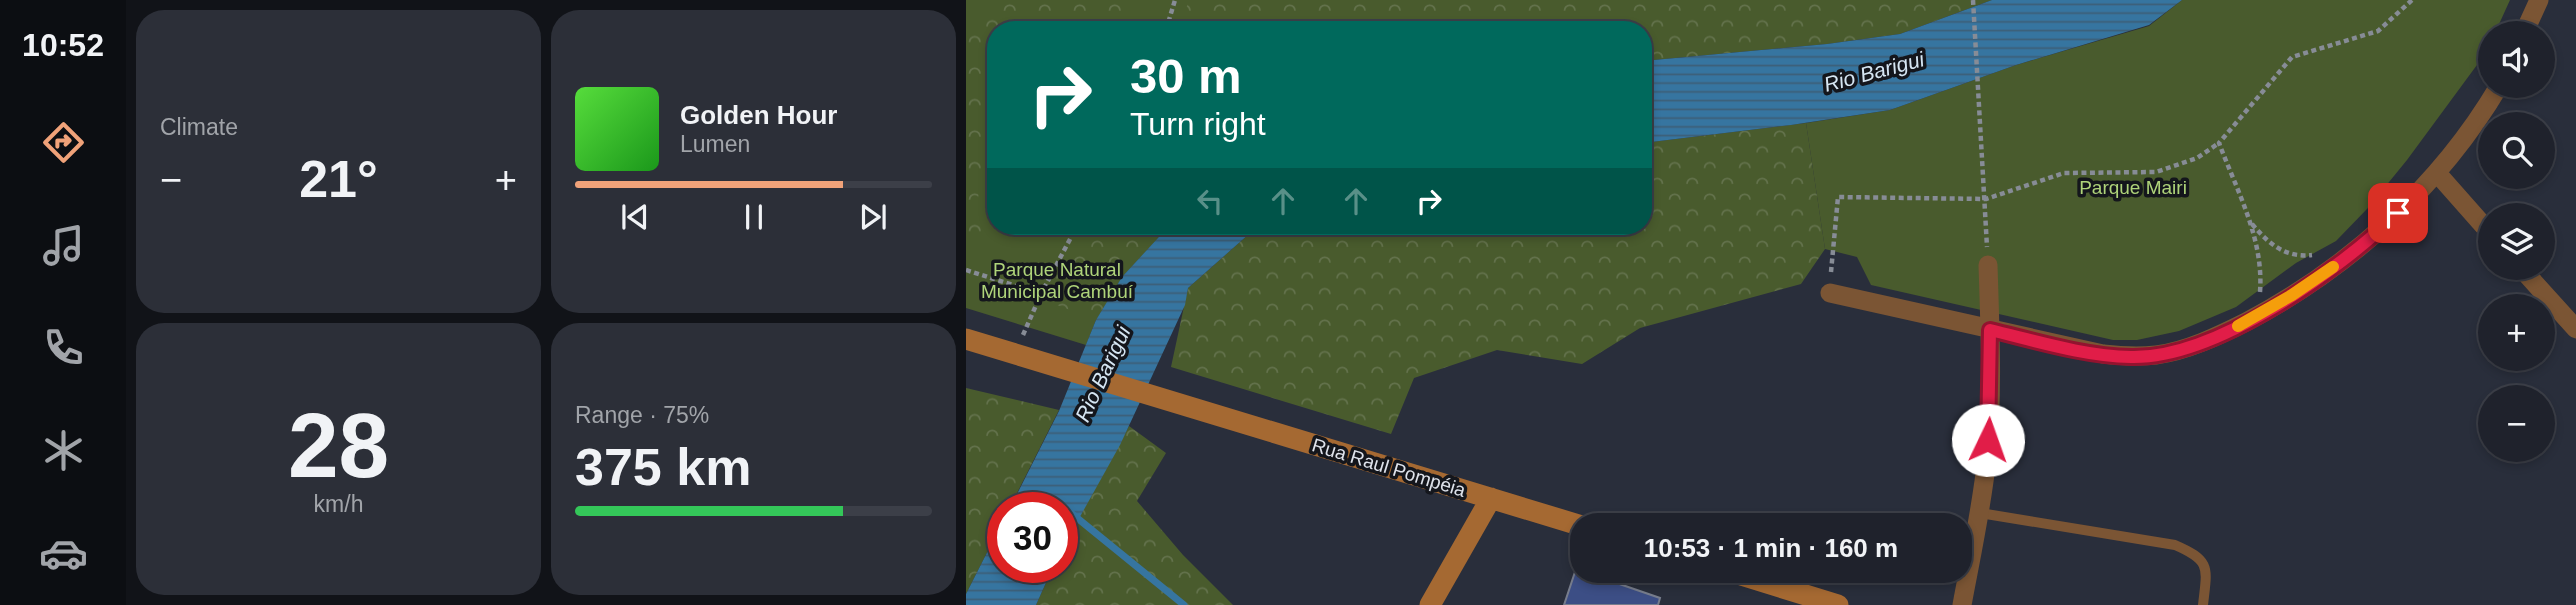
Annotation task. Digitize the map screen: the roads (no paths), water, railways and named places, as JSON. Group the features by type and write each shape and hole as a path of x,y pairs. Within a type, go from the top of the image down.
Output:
{"main road":[{"name":"Rua Raul Pompéia","path":"966,339 1570,522"},
{"path":"1430,605 1491,498"},
{"path":"1767,583 1838,605"}],"street":[{"path":"2529,21 2539,0"},
{"path":"1830,293 2072,349 2132,357 2176,351 2229,331 2258,315 2324,274 2354,251 2385,226 2437,173 2492,98"},
{"path":"2437,173 2478,219"},
{"path":"1962,605 1980,513 1989,425 1988,265"},
{"path":"2532,280 2576,329"}],"lane":[{"path":"1980,513 2175,545 2196,554 2207,571 2203,605"}],"water":[{"name":"Rio Barigui","path":"1992,0 2182,0 2149,25 2016,65 1890,110 1652,142 1652,60 1827,44 1900,34"},
{"name":"Rio Barigui","path":"1161,235 1248,235 1188,288 1185,305 1120,445 1078,520 1078,492 1018,492 1059,411 1096,320 1122,277"},
{"path":"987,553 987,583 1046,583 1036,605 966,605 966,594"}],"waterway":[{"path":"1078,519 1184,605"}],"park label":[{"name":"Parque Mairi","path":"2133,187"},
{"name":"Parque Natural Municipal Cambuí","path":"1057,280"}]}
